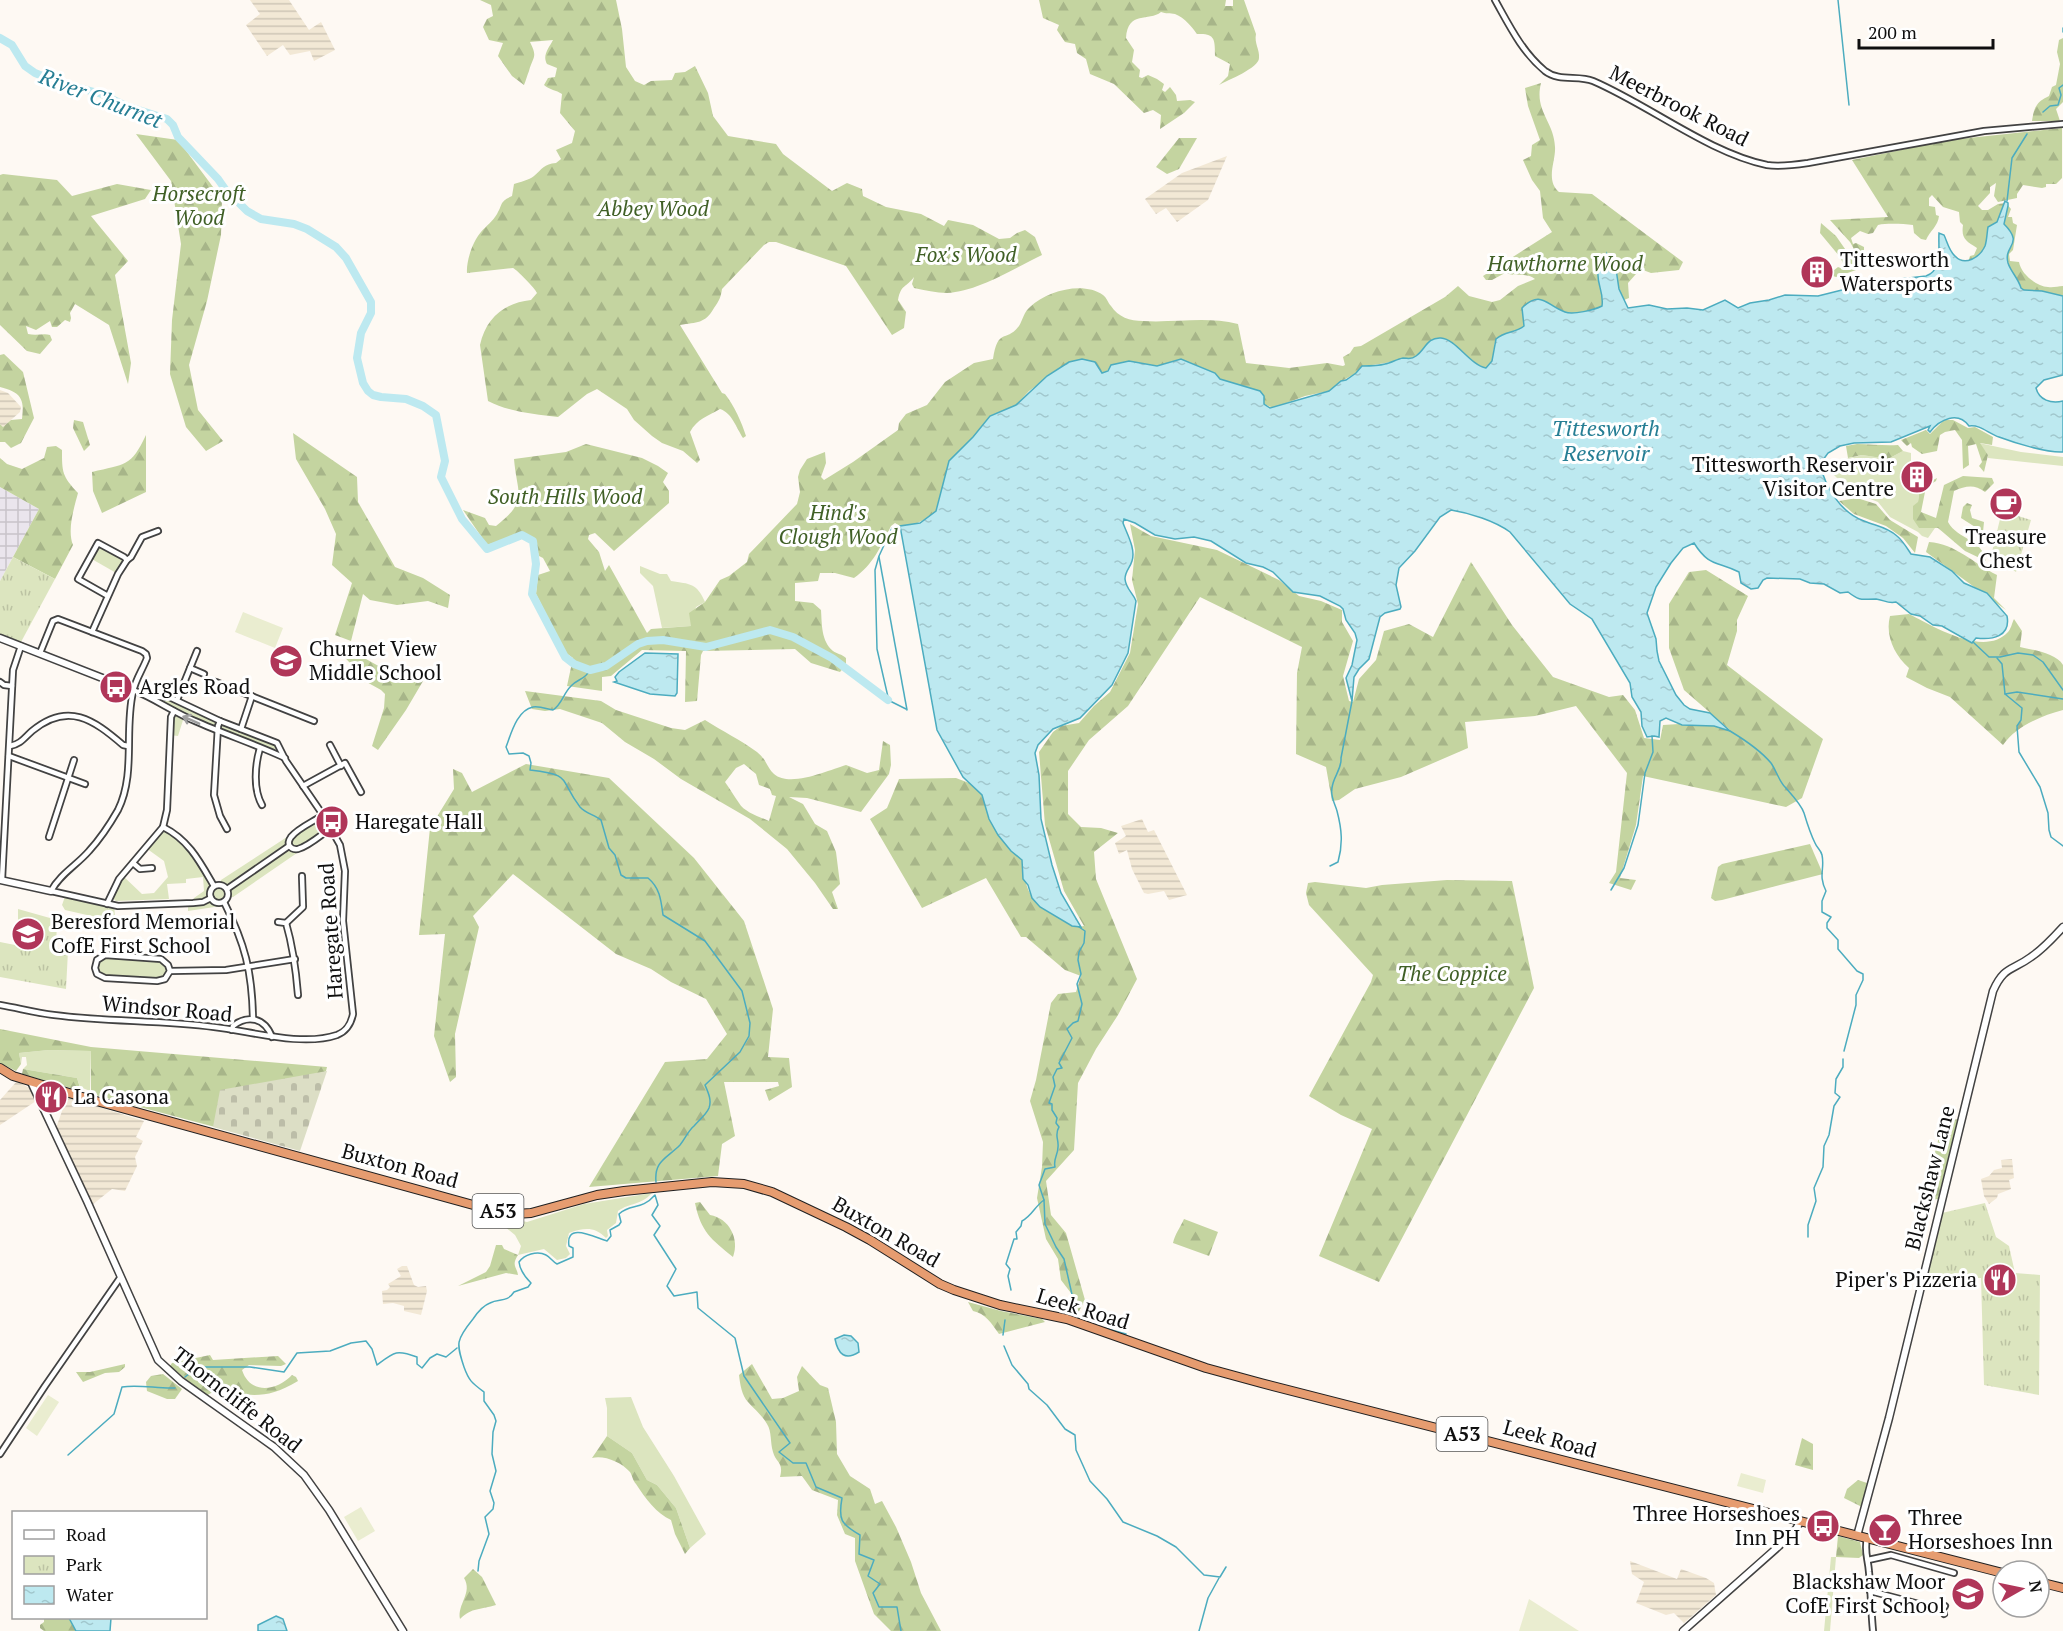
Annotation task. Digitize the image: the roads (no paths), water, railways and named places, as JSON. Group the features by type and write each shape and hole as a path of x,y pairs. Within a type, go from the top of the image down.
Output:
{"highway":[{"name":"Buxton Road","path":"0,1068 13,1076 31,1082 452,1200 515,1214 531,1213 597,1195 624,1191 712,1182 744,1184 772,1192 846,1227 940,1284 954,1290"},
{"name":"Leek Road","path":"954,1290 1000,1305 1067,1319 1217,1371 1991,1570"}],"street":[{"name":"Meerbrook Road","path":"1495,0 1523,48 1549,73 1563,78 1590,80 1719,148 1769,165 1808,164 1984,131 2063,124"},
{"path":"92,632 108,596 142,537 158,531"},
{"path":"108,596 78,579 98,543 127,560"},
{"path":"40,653 53,621 58,619 146,654 146,662 133,690 126,786 118,810 88,852 56,882 51,891"},
{"path":"0,638 150,697 218,731 285,758"},
{"path":"21,646 12,686 1,880 118,906 203,902 211,898"},
{"path":"177,700 197,651"},
{"path":"190,668 204,674"},
{"path":"0,682 12,686"},
{"path":"216,682 314,722"},
{"path":"241,729 252,696"},
{"path":"150,697 177,700 220,721 274,741 276,748 271,752"},
{"path":"163,705 163,699 166,697"},
{"path":"107,904 119,879 163,827 167,810 171,717 174,711"},
{"path":"10,746 18,745 31,731 45,722 67,716 90,720 123,746 128,746"},
{"path":"220,721 215,804 227,829"},
{"name":"Haregate Road","path":"274,741 331,828 340,845 344,865 343,921 353,1014 348,1027 332,1036"},
{"path":"330,745 341,766"},
{"path":"260,748 256,789 262,805"},
{"path":"9,756 85,784"},
{"path":"49,837 74,760"},
{"path":"303,786 345,763 361,792"},
{"path":"289,846 288,842 292,837 323,815"},
{"path":"163,827 176,834 190,847 214,886"},
{"path":"227,889 289,846 300,848 331,828"},
{"path":"133,863 140,869 149,870"},
{"path":"286,923 303,907 302,876"},
{"path":"214,886 220,885 227,889"},
{"path":"214,886 210,893 211,898 215,902 224,902"},
{"path":"224,902 228,894 227,889"},
{"path":"224,902 242,941 249,966 253,1018"},
{"path":"279,922 286,923"},
{"path":"286,923 295,959 298,995"},
{"name":"Blackshaw Lane","path":"1857,1536 1889,1418 1993,991 1999,978 2006,971 2030,958 2063,927"},
{"path":"114,956 160,959 168,965 170,971 162,981 124,980 100,976 95,968 100,957 114,956"},
{"path":"170,971 198,972 295,959"},
{"name":"Windsor Road","path":"0,1005 53,1015 232,1030 272,1037 304,1039 332,1036"},
{"path":"232,1030 239,1021 253,1018 266,1025 272,1037"},
{"name":"Thorncliffe Road","path":"31,1082 158,1360 181,1382 274,1447 304,1475 328,1509 403,1631"},
{"path":"38,1095 42,1085"},
{"path":"0,1454 120,1278"},
{"path":"1683,1631 1779,1546 1800,1522"},
{"path":"1867,1538 1864,1551 1868,1560 1873,1631"},
{"path":"1868,1560 1891,1556 1953,1574"},
{"path":"1870,1591 1944,1610"}],"water":[{"name":"Tittesworth Reservoir","path":"2005,201 2008,206 2004,224 2013,236 2007,257 2008,263 2021,288 2063,296 2063,375 2044,380 2036,388 2040,396 2046,400 2063,401 2063,452 2014,442 1995,436 1977,426 1969,426 1960,419 1949,418 1939,423 1930,432 1928,430 1930,426 1891,442 1854,443 1840,446 1828,453 1820,464 1830,490 1848,512 1897,536 1911,554 1930,557 1952,571 1964,583 1987,593 2007,616 2006,629 1999,636 1976,638 1972,643 1942,626 1933,625 1920,616 1911,614 1896,602 1859,599 1848,592 1840,593 1824,584 1810,583 1800,579 1767,578 1758,588 1751,589 1741,583 1739,572 1709,560 1694,543 1683,548 1671,563 1656,587 1647,613 1656,639 1659,661 1676,695 1690,709 1710,713 1730,731 1714,726 1682,725 1666,718 1660,721 1659,737 1647,737 1642,726 1641,712 1632,697 1630,683 1592,619 1570,604 1510,532 1482,518 1451,510 1440,517 1415,551 1399,568 1396,585 1401,607 1380,617 1369,659 1354,677 1352,701 1346,678 1352,665 1357,640 1340,606 1320,596 1293,592 1273,572 1246,563 1211,541 1194,537 1175,539 1155,535 1124,519 1123,523 1133,552 1125,579 1136,601 1128,653 1112,685 1080,718 1053,729 1038,745 1035,753 1039,775 1041,819 1052,865 1061,893 1081,927 1072,926 1040,907 1032,898 1028,885 1023,879 1022,860 998,835 989,819 982,795 963,777 937,730 900,526 920,523 936,511 949,461 990,416 1016,405 1047,376 1069,362 1082,359 1095,362 1102,373 1108,371 1111,365 1129,361 1157,366 1181,359 1215,373 1220,379 1260,391 1264,396 1264,404 1270,408 1329,391 1356,373 1362,366 1380,365 1403,358 1413,358 1436,338 1447,339 1474,362 1486,368 1492,361 1496,339 1524,326 1522,308 1529,302 1539,299 1569,313 1583,312 1602,306 1598,273 1607,261 1607,254 1616,269 1619,289 1628,308 1649,305 1667,309 1703,310 1725,300 1738,308 1785,295 1818,296 1874,282 1926,276 1935,269 1937,263 1939,233 1944,235 1955,256 1968,261 1980,254 1985,246 1988,227 1997,222"},
{"path":"645,653 678,654 675,696 650,694 614,682 617,681 615,677 619,672"},
{"path":"844,1335 851,1336 858,1343 859,1352 846,1356 840,1352 835,1339"},
{"path":"276,1616 283,1619 287,1631 258,1631 258,1625"},
{"path":"70,1619 111,1619 110,1631 76,1631"}],"waterway":[{"path":"1838,0 1849,105"},
{"name":"River Churnet","path":"0,38 12,45 25,66 35,73 60,83 102,94 126,106 167,119 173,125 178,137 247,211 261,219 294,224 307,229 336,247 346,258 371,302 371,313 361,333 357,358 363,383 373,395 406,399 423,406 436,415 445,461 441,477 462,519 487,549 522,535 533,541 536,564 532,594 565,657 574,664 590,670 606,666 638,644 647,641 663,640 706,647 770,630 793,637 832,658 888,700"},
{"path":"2043,112 2050,106 2058,105 2061,95 2059,88 2063,85"},
{"path":"2007,201 2012,158 2027,134"},
{"path":"888,697 877,649 875,570 892,528"},
{"path":"879,557 907,710"},
{"name":"River Churnet","path":"1973,642 1989,657 2018,653 2033,655 2043,662 2063,690"},
{"path":"1997,658 2002,664 2005,694"},
{"path":"590,670 586,676 571,686 553,710 533,707 523,713 515,723 506,747 509,754 523,753 529,756 530,770 559,776 580,807 601,820 609,848 615,855 621,875 626,878 648,878 661,899 663,915 705,941 742,991 750,1023 749,1036 740,1052 705,1085 710,1099 708,1111 690,1130 680,1145 659,1165 656,1182"},
{"name":"River Churnet","path":"2063,699 2017,692 2005,694 2022,708 2021,720 2017,726 2019,752 2040,787 2048,813 2051,837 2063,846"},
{"name":"River Churnet","path":"890,701 906,709"},
{"path":"1330,866 1338,862 1340,855 1340,824 1332,791 1340,766 1352,701"},
{"path":"1730,731 1752,745 1771,763 1783,785 1803,810 1813,839 1821,853 1822,881 1826,891 1822,901 1822,912 1831,917 1827,928 1838,940 1838,949 1857,971 1863,974 1844,1051"},
{"path":"1611,890 1624,868 1638,825 1645,773 1653,752 1652,736"},
{"path":"1044,1200 1039,1185 1045,1169 1055,1167 1058,1147 1059,1127 1052,1104 1049,1103 1055,1086 1053,1077 1057,1069 1062,1068 1059,1063 1072,1038 1067,1029 1078,1021 1082,1004 1077,984 1081,974 1079,952 1084,943 1085,931 1079,927"},
{"path":"1808,1237 1808,1225 1816,1201 1814,1188 1823,1167 1824,1146 1829,1135 1834,1106 1840,1097 1835,1093 1836,1079 1843,1067 1843,1059"},
{"path":"478,1571 479,1561 489,1534 485,1517 493,1509 494,1503 490,1491 496,1471 492,1454 496,1421 484,1401 484,1392 471,1381 466,1372 459,1347 463,1332 485,1306 506,1299 514,1292 528,1287 531,1283 523,1274 519,1262 524,1257 535,1253 542,1254 557,1264 573,1257 573,1248 569,1246 569,1238 576,1233 607,1241 611,1236 610,1230 621,1222 619,1214 645,1203 655,1195 658,1205 652,1215 660,1226 654,1235 676,1269 667,1286 674,1296 697,1292 698,1308 735,1338 744,1376 790,1443 779,1452 793,1463 806,1463 816,1487 842,1498 840,1512 842,1521 860,1535 859,1554 874,1560 868,1576 880,1584 873,1593 879,1607 897,1607 901,1631"},
{"path":"1011,1290 1008,1276 1010,1269 1006,1264 1014,1239 1017,1239 1016,1232 1022,1221 1044,1200 1045,1224 1064,1259 1073,1299 1073,1313 1078,1319 1091,1324"},
{"path":"1003,1335 1005,1320"},
{"path":"1104,1328 1126,1334"},
{"path":"185,1377 198,1367 250,1367 284,1372 297,1353 330,1351 351,1343 366,1341 372,1349 377,1365 395,1353 404,1353 417,1357 417,1364 422,1368 430,1358 437,1354 446,1357 457,1348"},
{"path":"1004,1346 1012,1365 1028,1384 1029,1389 1047,1405 1065,1429 1075,1435 1076,1450 1090,1481 1107,1499 1123,1522 1157,1536 1176,1547 1204,1575 1220,1577 1226,1567"},
{"path":"68,1455 114,1414 122,1387 175,1388"},
{"path":"1199,1631 1208,1598 1219,1578"}],"place":[{"name":"Tittesworth Watersports","path":"1817,272"},
{"name":"Tittesworth Reservoir Visitor Centre","path":"1917,477"},
{"name":"Treasure Chest","path":"2006,504"},
{"name":"Churnet View Middle School","path":"286,661"},
{"name":"Argles Road","path":"116,687"},
{"name":"Haregate Hall","path":"332,822"},
{"name":"Beresford Memorial CofE First School","path":"28,934"},
{"name":"La Casona","path":"51,1097"},
{"name":"Piper's Pizzeria","path":"2000,1280"},
{"name":"Three Horseshoes Inn PH","path":"1823,1526"},
{"name":"Three Horseshoes Inn","path":"1885,1530"},
{"name":"Blackshaw Moor CofE First School","path":"1968,1594"}],"park label":[{"name":"Horsecroft Wood","path":"199,206"},
{"name":"Abbey Wood","path":"653,209"},
{"name":"Fox's Wood","path":"966,255"},
{"name":"Hawthorne Wood","path":"1565,264"},
{"name":"South Hills Wood","path":"565,497"},
{"name":"Hind's Clough Wood","path":"838,525"},
{"name":"The Coppice","path":"1452,974"}]}
